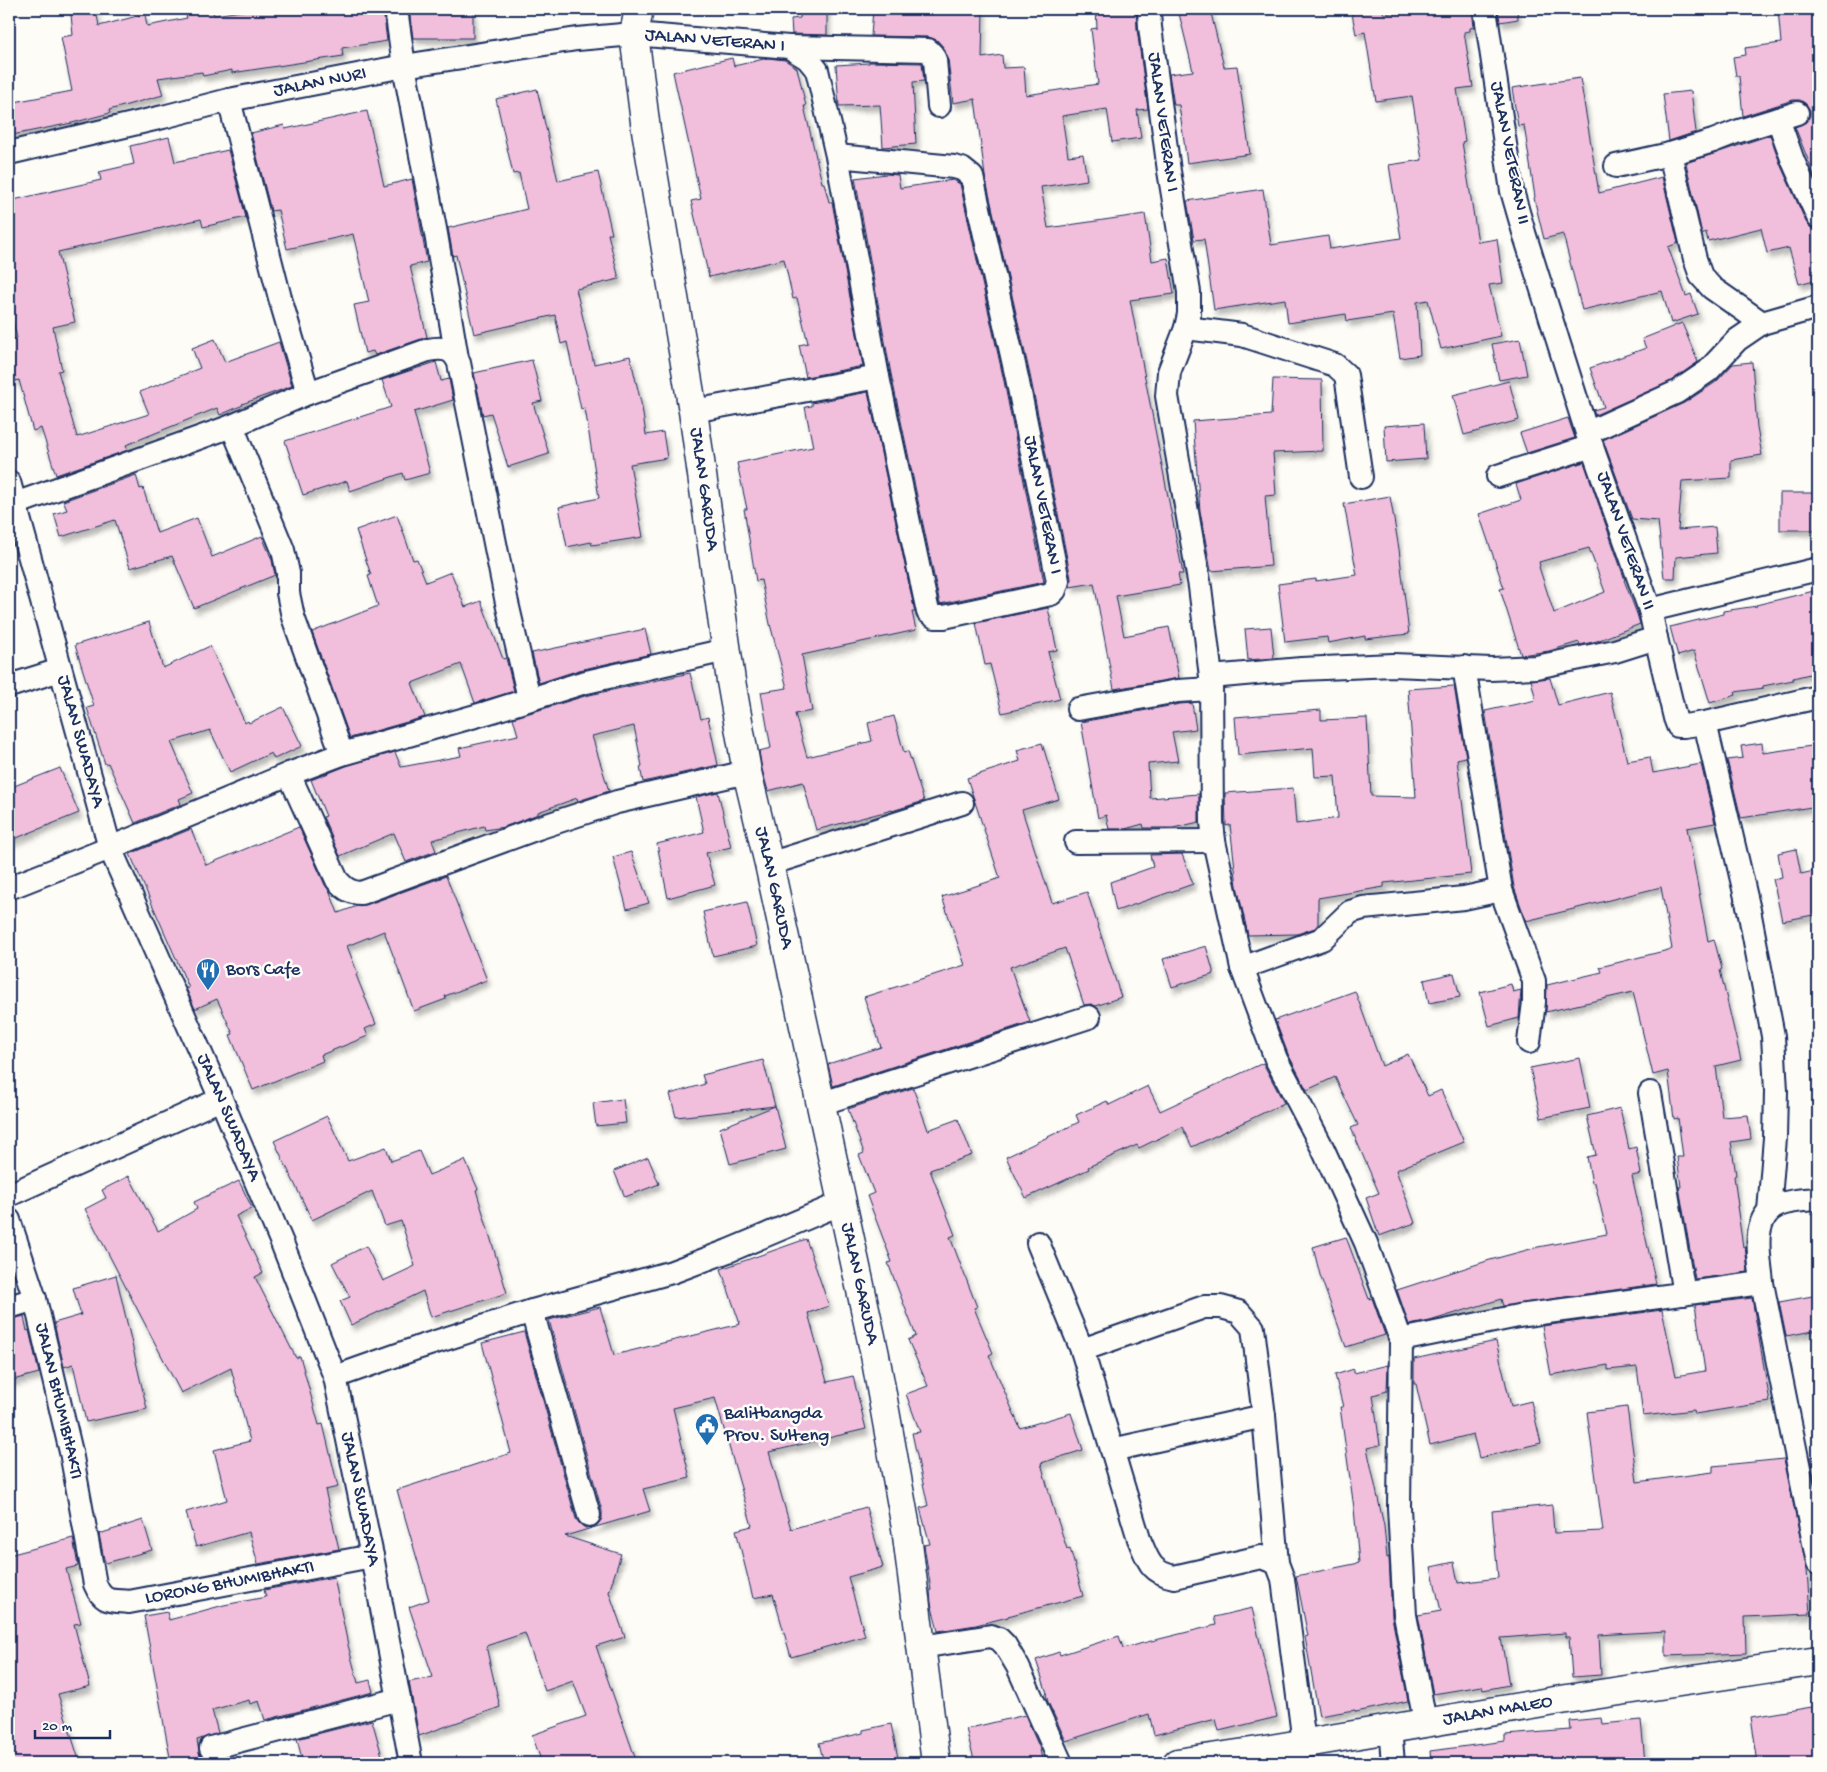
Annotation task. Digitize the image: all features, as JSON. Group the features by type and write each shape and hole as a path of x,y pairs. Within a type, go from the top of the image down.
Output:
{"street":[{"path":"396,9 404,66 457,358 529,698"},
{"name":"JALAN VETERAN I","path":"1149,9 1169,171 1189,292 1189,314 1186,328 1169,372 1166,396 1200,587 1211,683 1212,822 1214,841 1242,968 1276,1059 1322,1148 1366,1243 1401,1340"},
{"name":"JALAN VETERAN II","path":"1486,9 1512,191 1525,236 1590,439 1650,610 1675,718 1678,726 1706,723"},
{"name":"JALAN NURI","path":"9,153 229,100 404,66 578,39 636,21"},
{"name":"JALAN VETERAN I","path":"636,21 789,47 806,58 816,70 836,156 878,378 928,612 935,617 944,617 1051,594 1055,590 1058,581 1017,378 972,177 962,169 954,167 836,156"},
{"name":"JALAN GARUDA","path":"636,21 648,140 693,411 726,650 747,772 769,864 874,1355 902,1509 936,1763"},
{"path":"789,47 928,50 935,60 939,106"},
{"path":"229,100 280,298 308,393"},
{"path":"1616,166 1670,154 1788,116 1793,161 1818,217"},
{"path":"1670,154 1695,259 1701,276 1712,288 1762,323"},
{"path":"1498,476 1590,439 1677,392 1708,371 1737,340 1762,323 1818,306"},
{"path":"1186,328 1242,335 1336,365 1346,375 1361,477"},
{"path":"15,504 232,426 308,393 428,350 448,349 457,358"},
{"path":"693,411 878,378"},
{"path":"232,426 283,550 288,573 288,593 293,617 342,754"},
{"name":"JALAN SWADAYA","path":"9,482 110,848 221,1099 282,1243 335,1378 372,1556 411,1763"},
{"path":"1650,610 1818,569"},
{"path":"1078,709 1178,691 1211,683 1301,669 1393,665 1491,669 1536,667 1615,651 1656,638"},
{"path":"9,888 342,754 486,713 582,683 726,650"},
{"path":"1464,667 1501,890 1534,981 1534,1002 1529,1042"},
{"path":"9,686 60,670"},
{"path":"1769,1211 1775,1138 1776,1091 1773,1036 1749,910 1706,723 1818,697"},
{"path":"289,774 337,880 347,890 361,893 538,828 617,802 747,772"},
{"path":"769,864 962,803"},
{"path":"1076,842 1214,841"},
{"path":"1242,968 1322,939 1350,912 1363,908 1464,898 1501,890"},
{"path":"820,1104 1089,1017"},
{"path":"1650,1093 1684,1294"},
{"path":"9,1195 221,1099"},
{"path":"1818,1198 1779,1205 1769,1211 1764,1218 1759,1234 1762,1283 1818,1563"},
{"path":"335,1378 417,1348 532,1311 672,1272 728,1252 842,1203"},
{"name":"JALAN BHUMIBHAKTI","path":"9,1220 35,1299 71,1452 95,1584"},
{"path":"1038,1243 1082,1350 1139,1539 1149,1564 1162,1574 1174,1577 1261,1557 1277,1563"},
{"path":"1425,1722 1404,1606 1399,1508 1401,1340 1518,1316 1762,1283"},
{"path":"9,1307 35,1299"},
{"path":"1082,1350 1204,1307 1221,1307 1239,1312 1253,1328 1264,1416 1277,1563 1283,1579 1304,1743"},
{"path":"532,1311 589,1515"},
{"path":"1112,1450 1264,1416"},
{"name":"LORONG BHUMIBHAKTI","path":"95,1584 102,1597 109,1600 129,1602 372,1556"},
{"path":"921,1647 991,1636 999,1638 1018,1667 1061,1763"},
{"name":"JALAN MALEO","path":"1177,1763 1265,1757 1304,1743 1390,1728 1818,1661"},
{"path":"211,1748 398,1700"},
{"path":"1390,1728 1393,1763"}],"building":[{"path":"212,9 214,15 255,9 383,9 387,41 342,48 343,56 232,73 232,70 203,76 202,72 158,78 163,95 109,110 110,113 12,135 9,121 9,103 72,91 61,37 73,35 71,15 96,10 99,26 145,14 147,26 187,18 186,15"},
{"path":"409,9 473,9 473,38 413,38"},
{"path":"801,9 827,9 827,35 792,34 791,19 800,18"},
{"path":"873,9 983,9 982,58 1002,55 1003,68 1024,67 1026,95 1098,84 1091,29 1097,28 1096,9 1136,9 1148,109 1137,110 1141,138 1112,142 1107,109 1062,116 1068,156 1083,154 1087,180 1041,187 1048,228 1145,214 1152,261 1168,258 1174,294 1130,300 1183,574 1178,574 1180,585 1116,596 1124,636 1169,627 1179,678 1114,689 1094,583 1070,587 1071,578 1030,375 985,176 975,99 953,103 948,59 944,48 937,40 928,37 871,36"},
{"path":"1178,9 1210,9 1224,67 1237,66 1250,154 1187,163 1179,105 1174,105 1169,74 1193,71"},
{"path":"1351,9 1382,9 1384,14 1417,9 1472,9 1474,27 1470,28 1470,31 1464,32 1473,87 1457,89 1465,141 1462,142 1478,242 1497,239 1503,283 1489,285 1501,336 1441,349 1428,300 1417,302 1420,355 1400,358 1393,314 1347,321 1346,314 1288,323 1285,299 1214,310 1204,239 1194,240 1187,201 1263,189 1271,245 1328,236 1330,249 1401,238 1389,165 1422,160 1412,96 1376,101 1365,32 1356,34"},
{"path":"1498,9 1517,9 1518,19 1500,22"},
{"path":"1778,9 1818,9 1818,185 1795,127 1806,122 1810,116 1810,110 1806,104 1800,100 1793,100 1743,116 1739,76 1736,76 1733,57 1746,55 1745,48 1781,43"},
{"path":"732,58 734,66 768,58 785,60 797,68 822,183 824,183 829,202 832,202 863,366 806,377 799,345 808,343 797,298 793,299 784,259 709,277 691,201 701,199 673,72"},
{"path":"869,62 922,63 924,81 913,82 916,144 883,147 880,105 839,106 836,65"},
{"path":"1580,78 1599,193 1662,177 1678,243 1668,247 1686,296 1691,294 1698,314 1671,323 1662,291 1582,310 1563,234 1544,239 1534,198 1524,125 1518,126 1512,88"},
{"path":"537,89 558,181 598,172 612,234 608,234 619,279 576,289 594,364 630,356 642,407 646,435 663,432 667,458 630,464 643,537 592,545 591,542 567,547 559,507 599,498 585,408 581,409 567,342 561,344 555,315 474,334 456,255 453,256 448,228 527,209 519,173 513,174 496,99"},
{"path":"1691,91 1696,132 1669,141 1663,94"},
{"path":"367,111 384,186 412,179 427,262 410,266 427,337 375,355 373,351 365,353 354,305 369,302 353,234 287,249 278,210 271,211 251,133 284,125 285,129"},
{"path":"1770,135 1781,166 1806,222 1811,228 1818,230 1818,279 1799,284 1789,248 1767,253 1761,228 1708,241 1706,232 1702,234 1686,163"},
{"path":"169,137 175,162 228,150 246,217 203,227 201,219 58,252 75,322 53,327 62,370 58,371 77,437 149,414 140,392 200,368 192,348 215,339 225,362 279,342 292,386 242,404 220,415 217,408 126,445 128,450 56,475 41,428 33,431 19,380 15,381 9,354 9,340 17,338 9,305 9,201 101,180 99,172 134,164 130,146"},
{"path":"886,174 898,175 900,188 953,180 960,184 1004,381 1044,582 940,604 891,374 855,178"},
{"path":"1682,323 1698,362 1671,381 1595,415 1593,410 1604,407 1590,368 1646,348 1642,339"},
{"path":"1520,339 1527,375 1499,380 1492,344"},
{"path":"532,360 542,401 533,403 549,454 508,467 491,413 483,415 474,373"},
{"path":"436,362 441,381 449,379 453,400 414,412 430,473 405,480 403,473 350,491 347,481 303,495 285,441 391,407 382,380"},
{"path":"1752,362 1757,428 1762,455 1731,460 1731,478 1682,481 1678,530 1715,527 1717,553 1676,557 1675,578 1664,578 1658,521 1632,519 1603,440 1684,403 1716,382 1733,364"},
{"path":"1273,379 1322,380 1323,451 1273,453 1276,495 1265,496 1271,566 1211,571 1200,511 1193,421 1271,415"},
{"path":"1509,381 1519,420 1464,435 1453,395"},
{"path":"868,392 915,612 912,612 916,630 802,655 812,711 795,714 807,757 872,741 868,723 894,716 904,753 908,751 924,801 816,830 803,782 768,791 762,769 759,751 771,748 761,692 787,688 770,624 761,580 756,581 744,509 747,509 737,463 813,447 805,407 812,406 812,403"},
{"path":"1568,418 1575,438 1527,453 1520,433"},
{"path":"1424,423 1426,459 1386,462 1384,426"},
{"path":"1584,462 1640,624 1597,641 1580,645 1579,642 1549,651 1521,655 1500,589 1504,588 1479,514 1521,500 1516,484","holes":["1589,548 1605,592 1554,613 1539,562"]},
{"path":"136,475 140,489 143,488 157,533 197,518 212,557 262,536 272,560 275,575 194,608 172,556 130,568 115,520 61,537 54,514 67,510 63,501"},
{"path":"1780,493 1818,493 1818,530 1780,530"},
{"path":"1390,496 1399,549 1409,634 1365,639 1365,636 1328,643 1327,637 1285,642 1278,584 1357,575 1344,504"},
{"path":"397,515 413,560 417,559 426,582 451,572 465,607 481,601 503,659 506,658 514,691 475,703 461,664 412,683 425,717 350,738 312,632 378,606 368,576 371,575 356,530"},
{"path":"1818,590 1818,672 1793,678 1793,680 1763,686 1763,688 1735,692 1736,695 1710,703 1694,651 1678,656 1670,627 1723,614 1723,611 1757,606"},
{"path":"1048,608 1057,650 1048,652 1060,699 1002,713 990,664 985,665 976,623"},
{"path":"149,622 163,668 210,646 245,723 248,721 249,723 283,707 302,746 274,759 271,753 230,772 210,730 171,742 193,793 179,799 181,804 135,823 108,763 105,764 87,708 94,706 75,645"},
{"path":"1271,627 1274,658 1248,660 1245,629"},
{"path":"645,629 651,654 579,670 539,683 532,653"},
{"path":"690,673 701,719 708,717 718,765 643,782 640,767 642,766 634,726 592,736 609,791 578,801 577,798 504,827 485,830 484,826 432,840 436,851 406,862 394,833 340,856 323,817 326,816 311,780 346,766 395,752 401,767 461,756 459,748 518,735 513,718 585,696"},
{"path":"1550,678 1558,705 1610,692 1627,761 1650,757 1653,773 1701,764 1715,823 1687,828 1708,941 1714,939 1741,1060 1716,1066 1722,1117 1748,1115 1751,1139 1731,1142 1736,1175 1734,1176 1737,1206 1748,1272 1695,1279 1679,1187 1681,1187 1677,1157 1683,1157 1678,1118 1674,1119 1668,1071 1653,1075 1633,992 1546,1012 1547,985 1602,972 1600,967 1672,949 1661,887 1526,921 1514,887 1485,711 1536,700 1531,680"},
{"path":"1454,686 1466,757 1457,759 1471,874 1384,883 1384,887 1318,898 1318,924 1315,928 1297,934 1248,935 1237,886 1230,825 1226,826 1225,793 1293,788 1296,824 1338,818 1335,776 1315,777 1313,748 1238,755 1235,717 1321,710 1321,720 1367,718 1371,796 1416,797 1408,689"},
{"path":"1192,703 1196,729 1172,732 1178,761 1148,764 1150,798 1199,794 1199,822 1173,828 1144,828 1143,824 1125,829 1109,829 1106,815 1098,818 1081,722"},
{"path":"1042,743 1059,799 1022,810 1052,903 1087,892 1121,997 1096,1006 1091,1004 1084,1005 1065,948 1010,967 1030,1022 833,1086 828,1064 881,1047 864,997 965,965 942,897 1000,878 967,778 1020,761 1017,750"},
{"path":"1762,743 1763,753 1818,745 1818,806 1741,818 1727,760 1743,758 1741,746"},
{"path":"60,768 79,813 9,841 9,788"},
{"path":"718,792 731,847 706,853 715,885 668,898 657,844 704,832 696,797"},
{"path":"299,827 338,913 357,906 366,905 446,876 487,980 445,996 446,999 414,1011 384,931 347,946 358,974 356,975 376,1024 365,1029 368,1036 321,1055 323,1061 253,1090 230,1035 233,1034 217,999 195,1009 186,988 189,988 130,854 191,829 206,865"},
{"path":"1796,849 1801,874 1818,870 1818,914 1782,921 1773,879 1782,877 1778,853"},
{"path":"631,852 649,903 627,909 613,857"},
{"path":"1182,854 1193,884 1116,911 1110,882 1153,867 1150,855"},
{"path":"747,902 757,946 713,956 703,912"},
{"path":"1206,946 1214,974 1172,987 1163,959"},
{"path":"1454,973 1460,997 1429,1003 1424,980"},
{"path":"1511,984 1513,992 1521,990 1519,1018 1489,1026 1480,992"},
{"path":"1355,991 1382,1066 1408,1054 1428,1096 1441,1090 1464,1142 1396,1170 1415,1223 1379,1236 1366,1198 1379,1193 1351,1128 1358,1125 1335,1077 1307,1090 1288,1054 1275,1020"},
{"path":"1580,1058 1590,1108 1541,1118 1530,1068"},
{"path":"763,1060 775,1106 676,1117 670,1094 705,1084 702,1075"},
{"path":"1263,1063 1284,1103 1192,1147 1182,1127 1139,1148 1137,1145 1088,1167 1089,1169 1026,1198 1006,1157 1079,1122 1076,1115 1107,1101 1109,1105 1148,1086 1160,1111"},
{"path":"913,1088 928,1130 958,1119 972,1155 930,1170 955,1235 950,1237 977,1307 974,1308 993,1353 989,1355 1020,1428 1071,1413 1083,1450 1041,1463 1056,1518 1067,1549 1070,1548 1083,1596 976,1625 938,1631 931,1603 931,1590 924,1545 930,1544 920,1508 928,1506 912,1433 920,1432 906,1394 928,1386 908,1340 916,1336 888,1263 892,1262 867,1196 874,1193 859,1155 864,1153 848,1109"},
{"path":"623,1099 626,1123 596,1126 593,1103"},
{"path":"775,1106 786,1149 730,1164 720,1128"},
{"path":"1620,1108 1629,1149 1636,1147 1641,1174 1632,1176 1656,1284 1503,1306 1501,1299 1430,1321 1409,1325 1397,1290 1490,1260 1538,1247 1607,1234 1595,1183 1592,1183 1587,1157 1596,1155 1587,1116"},
{"path":"327,1116 348,1161 386,1147 391,1161 419,1151 429,1175 465,1160 478,1189 476,1190 507,1293 431,1317 423,1291 351,1325 340,1301 350,1297 332,1263 366,1246 383,1281 415,1266 401,1221 385,1226 372,1191 312,1220 274,1141"},
{"path":"648,1157 659,1184 625,1197 614,1171"},
{"path":"129,1176 158,1231 197,1209 194,1202 239,1181 252,1208 236,1216 263,1273 255,1277 296,1358 300,1356 319,1425 323,1424 338,1487 325,1490 339,1549 258,1564 249,1532 196,1547 186,1512 227,1500 214,1450 250,1441 231,1368 181,1393 85,1209 106,1198 102,1190"},
{"path":"1346,1237 1369,1299 1372,1298 1385,1335 1346,1347 1320,1275 1313,1247"},
{"path":"806,1239 829,1306 808,1313 827,1382 853,1376 866,1429 769,1452 791,1529 866,1507 883,1567 848,1577 865,1636 791,1657 773,1594 753,1598 736,1530 752,1526 715,1398 673,1408 690,1478 643,1489 650,1511 565,1536 621,1554 609,1592 625,1637 596,1646 637,1763 542,1763 532,1735 586,1716 573,1681 545,1691 525,1633 486,1646 500,1707 419,1736 409,1682 433,1677 409,1607 429,1600 397,1490 511,1453 482,1343 524,1332 576,1519 585,1528 593,1527 602,1519 602,1511 549,1320 600,1307 614,1355 740,1324 721,1269"},
{"path":"116,1275 147,1409 86,1422 73,1364 64,1367 54,1323 81,1315 73,1288"},
{"path":"1818,1295 1818,1330 1786,1336 1779,1302"},
{"path":"1752,1298 1770,1402 1695,1414 1694,1410 1643,1416 1637,1367 1608,1370 1608,1365 1551,1375 1542,1326 1662,1310 1676,1376 1705,1371 1695,1305"},
{"path":"24,1316 39,1373 9,1381 9,1320"},
{"path":"1496,1341 1511,1406 1531,1401 1541,1443 1479,1458 1473,1434 1430,1445 1416,1384 1414,1384 1414,1359"},
{"path":"1388,1365 1387,1391 1373,1395 1380,1445 1367,1448 1384,1526 1387,1558 1389,1557 1392,1617 1408,1701 1356,1712 1355,1710 1319,1716 1305,1637 1308,1636 1296,1576 1359,1563 1354,1508 1340,1407 1343,1407 1335,1375 1354,1369 1354,1373"},
{"path":"1627,1407 1637,1482 1713,1472 1713,1466 1784,1459 1807,1570 1810,1614 1745,1617 1746,1653 1666,1656 1666,1631 1599,1635 1601,1675 1572,1677 1569,1637 1565,1637 1565,1633 1501,1638 1509,1685 1483,1690 1482,1686 1433,1694 1418,1615 1441,1611 1431,1567 1454,1562 1458,1583 1498,1578 1492,1511 1552,1505 1554,1533 1603,1531 1587,1412"},
{"path":"1818,1456 1818,1497 1810,1457"},
{"path":"143,1520 152,1550 106,1563 99,1534"},
{"path":"73,1538 78,1566 66,1569 81,1623 74,1624 90,1686 58,1694 80,1763 9,1763 9,1555"},
{"path":"334,1577 358,1683 370,1680 373,1692 265,1720 259,1701 250,1704 249,1700 212,1710 218,1733 197,1740 201,1763 171,1763 144,1616 167,1612 169,1620 224,1605 266,1597 264,1590"},
{"path":"1252,1608 1277,1717 1219,1731 1216,1719 1154,1735 1149,1714 1066,1741 1048,1702 1047,1693 1036,1660 1059,1652 1060,1655 1119,1636 1123,1648 1216,1625 1214,1617"},
{"path":"1818,1706 1818,1763 1758,1763 1751,1717"},
{"path":"1025,1715 1040,1749 1042,1760 1030,1763 975,1763 966,1729"},
{"path":"1602,1718 1603,1724 1641,1720 1645,1763 1431,1763 1430,1751 1505,1741 1505,1735 1571,1730 1570,1721"},
{"path":"372,1720 384,1763 303,1763 297,1739"},
{"path":"891,1724 899,1763 824,1763 819,1743 863,1733 863,1730"}],"place":[{"name":"Bors Cafe","path":"208,991"},
{"name":"Balitbangda Prov. Sulteng","path":"707,1446"}]}
